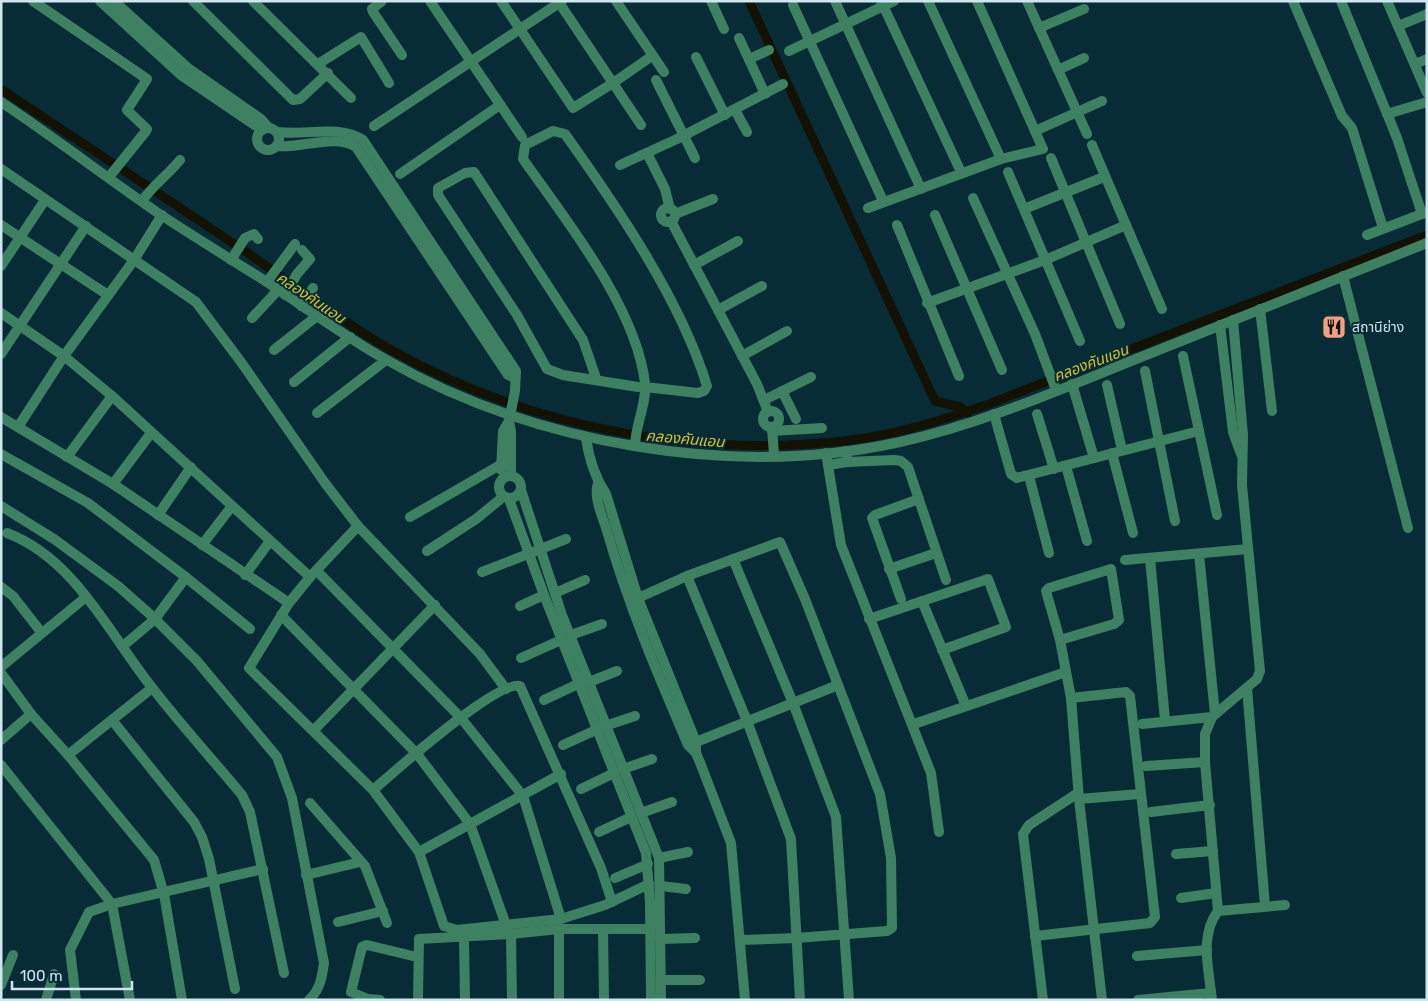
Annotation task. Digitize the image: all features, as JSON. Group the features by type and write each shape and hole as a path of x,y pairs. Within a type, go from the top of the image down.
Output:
{"street":[{"path":"33,1 148,79 127,110 147,129 112,174"},
{"path":"100,1 120,14 185,71 269,130 289,134 343,131 363,140 516,370 515,391 510,415 503,431 500,465 507,477 521,482 521,490 538,548 555,593 561,640 578,684 594,709"},
{"path":"114,1 120,14"},
{"path":"253,1 328,73 351,98"},
{"path":"382,1 372,9 373,12 402,55"},
{"path":"430,1 522,137"},
{"path":"501,1 573,108 652,56"},
{"path":"616,1 664,72"},
{"path":"711,1 724,29"},
{"path":"835,1 921,189"},
{"path":"789,51 882,4 894,1"},
{"path":"928,1 1001,159"},
{"path":"868,208 1001,159 1043,150 977,1"},
{"path":"1027,1 1087,134"},
{"path":"1294,1 1342,116 1352,128 1383,228"},
{"path":"1341,1 1388,114 1425,213 1367,235"},
{"path":"1388,1 1427,93"},
{"path":"195,2 292,100 300,99 328,73"},
{"path":"374,126 560,2 641,125"},
{"path":"793,4 883,201"},
{"path":"882,4 962,172"},
{"path":"1039,28 1084,9"},
{"path":"1398,26 1426,14"},
{"path":"318,64 360,37 389,83"},
{"path":"739,38 765,94"},
{"path":"749,59 769,50"},
{"path":"696,56 725,115"},
{"path":"1058,70 1084,58"},
{"path":"1414,64 1427,59"},
{"path":"656,80 694,158"},
{"path":"620,165 684,136 783,84"},
{"path":"1035,131 1102,101"},
{"path":"1,102 112,174 162,215 269,279 303,303 316,316 386,360 446,390 510,415 586,438 635,443 698,453 826,453 846,451 933,433 994,414 1427,243"},
{"path":"1388,114 1427,102"},
{"path":"400,174 500,105"},
{"path":"735,110 747,132"},
{"path":"269,130 277,146"},
{"path":"269,130 257,138 260,148 268,151 277,146 287,148 342,141 356,147 508,375 515,378"},
{"path":"596,378 584,340 474,172 465,173 438,188 438,195 517,315 547,369 563,375 642,384 698,393 704,391 707,386 672,303 648,258 565,134 553,131 524,145 523,159 579,239 624,314 642,360 642,384 640,422 636,427 635,443"},
{"path":"1092,145 1104,177 1162,309"},
{"path":"647,153 665,190 672,215 694,265 764,400 768,412 764,416 764,423 772,431 774,454"},
{"path":"1051,158 1120,324"},
{"path":"144,199 180,160"},
{"path":"2,172 86,226 196,302 358,526 480,654 506,689"},
{"path":"1008,172 1080,341"},
{"path":"1024,209 1104,177"},
{"path":"973,198 1006,276 1045,359 1056,388"},
{"path":"672,215 713,199"},
{"path":"1,266 21,239 45,200"},
{"path":"18,427 64,356 134,260 162,215"},
{"path":"935,215 1002,370"},
{"path":"1,225 108,295"},
{"path":"897,225 959,376"},
{"path":"928,303 1006,276 1126,225"},
{"path":"1,354 86,226"},
{"path":"233,256 251,233 258,239"},
{"path":"694,265 738,241"},
{"path":"252,318 284,291 310,259 298,247 269,279"},
{"path":"1342,276 1408,528"},
{"path":"718,310 762,286"},
{"path":"303,303 313,288"},
{"path":"1260,309 1272,411"},
{"path":"1,313 64,356 112,396 270,541 313,574 393,647 461,718 523,796 560,924 559,1000"},
{"path":"274,350 316,316"},
{"path":"1138,1000 1211,996 1207,950 1208,926 1218,911 1205,762 1205,734 1213,716 1257,679 1260,671 1242,485 1241,400 1233,320"},
{"path":"1220,325 1233,432 1242,457"},
{"path":"742,356 787,331"},
{"path":"294,382 350,337"},
{"path":"1183,356 1217,515"},
{"path":"317,413 386,360"},
{"path":"1145,371 1175,520"},
{"path":"764,400 811,377"},
{"path":"1072,384 1094,458"},
{"path":"1107,386 1122,450"},
{"path":"782,391 796,419"},
{"path":"67,457 112,396"},
{"path":"994,414 1012,474 1018,478 1199,431"},
{"path":"1037,414 1054,469"},
{"path":"510,415 512,432 507,477 499,486 506,498 544,595 571,635 589,682 594,709 601,728 618,771 640,813 659,858 661,886 655,902 650,930 651,1000"},
{"path":"1,417 113,484 289,603"},
{"path":"772,431 822,428"},
{"path":"113,484 151,433"},
{"path":"586,438 588,456 598,483 596,490 621,564 688,745 696,753"},
{"path":"846,451 847,462"},
{"path":"826,453 841,545 869,619 914,724 931,773 939,832"},
{"path":"1112,453 1134,533"},
{"path":"1,454 88,503 250,629"},
{"path":"828,465 885,459 901,461 908,467 946,580"},
{"path":"410,517 500,465"},
{"path":"1066,466 1087,541"},
{"path":"158,515 191,467"},
{"path":"1029,476 1049,553"},
{"path":"427,551 506,498 519,495 521,490"},
{"path":"900,599 873,516 918,499"},
{"path":"1,506 54,539 118,586 155,619 197,662 278,757 292,798 324,963 322,977 316,993 310,1000"},
{"path":"202,545 232,506"},
{"path":"358,526 289,603 249,668 373,790 419,852 442,922 446,928 457,930 506,925 560,924 603,930 650,930"},
{"path":"8,534 23,539 42,551 86,597 152,688 246,802 263,869 284,973"},
{"path":"482,572 538,548 566,539"},
{"path":"245,575 270,541"},
{"path":"638,598 686,576 780,542 805,600 880,794 891,858 894,921 892,928 887,931 740,940"},
{"path":"1125,560 1248,550"},
{"path":"889,569 936,553"},
{"path":"1199,554 1213,716"},
{"path":"1150,558 1165,720"},
{"path":"733,559 793,703 836,817 846,934 849,1000"},
{"path":"621,564 638,598 657,660 696,742 696,753 731,843 745,1000"},
{"path":"1060,640 1114,624 1119,620 1111,569 1047,589 1046,593 1060,640 1071,698 1078,796 1102,1000"},
{"path":"686,576 747,721 791,839 800,1000"},
{"path":"123,646 155,619 186,578"},
{"path":"869,619 987,578 1006,626 942,650"},
{"path":"555,593 585,580"},
{"path":"1,587 13,596 41,632"},
{"path":"520,606 544,595"},
{"path":"1,667 41,632 86,597"},
{"path":"922,601 966,706"},
{"path":"314,730 435,606"},
{"path":"281,615 417,754 470,824 506,925"},
{"path":"571,635 602,624"},
{"path":"521,658 561,640"},
{"path":"1,672 31,714 154,860 164,894 182,1000"},
{"path":"589,682 617,672"},
{"path":"914,724 1066,672"},
{"path":"544,700 578,684"},
{"path":"696,742 838,685"},
{"path":"373,790 474,707 512,686 520,686 602,868 612,902"},
{"path":"68,756 152,688"},
{"path":"1247,688 1265,906"},
{"path":"1035,936 1150,923 1155,920 1130,696 1126,692 1071,698"},
{"path":"1,740 31,714"},
{"path":"563,745 601,728 635,716"},
{"path":"1142,724 1213,716"},
{"path":"112,720 194,822 202,837 213,880 235,989"},
{"path":"581,789 618,771 652,759"},
{"path":"1146,766 1205,762"},
{"path":"1,765 112,904 130,1000"},
{"path":"618,771 630,817 648,864 649,884 655,902 660,939 661,1000"},
{"path":"419,852 561,774"},
{"path":"1043,1000 1024,832 1029,825 1078,796 1140,794"},
{"path":"640,813 672,802"},
{"path":"310,803 369,873 387,922"},
{"path":"1151,812 1210,805"},
{"path":"600,832 630,817"},
{"path":"1176,854 1213,851"},
{"path":"659,858 688,852"},
{"path":"306,875 360,862"},
{"path":"615,878 648,864"},
{"path":"76,1000 70,950 89,912 112,904 164,894 213,880 263,869"},
{"path":"418,1000 417,957 419,940 511,934 560,924 649,884"},
{"path":"661,886 686,889"},
{"path":"1181,898 1216,893"},
{"path":"1218,911 1285,904"},
{"path":"338,922 383,911"},
{"path":"603,930 604,1000"},
{"path":"511,934 512,1000"},
{"path":"464,938 465,1000"},
{"path":"660,939 695,938"},
{"path":"380,1000 368,999 351,990 364,945 417,957"},
{"path":"1137,956 1207,950"},
{"path":"1,985 13,955"},
{"path":"46,1000 54,974"},
{"path":"661,980 700,980"}],"waterway":[{"path":"749,1 935,401 960,407 968,413"},
{"name":"คลองคันแอน","path":"1,89 386,347 438,374 493,397 549,416 607,430 666,439 725,444 784,445 861,439 915,427 986,405 1427,235"}],"place":[{"name":"สถานีย่าง","path":"1334,327"}]}
